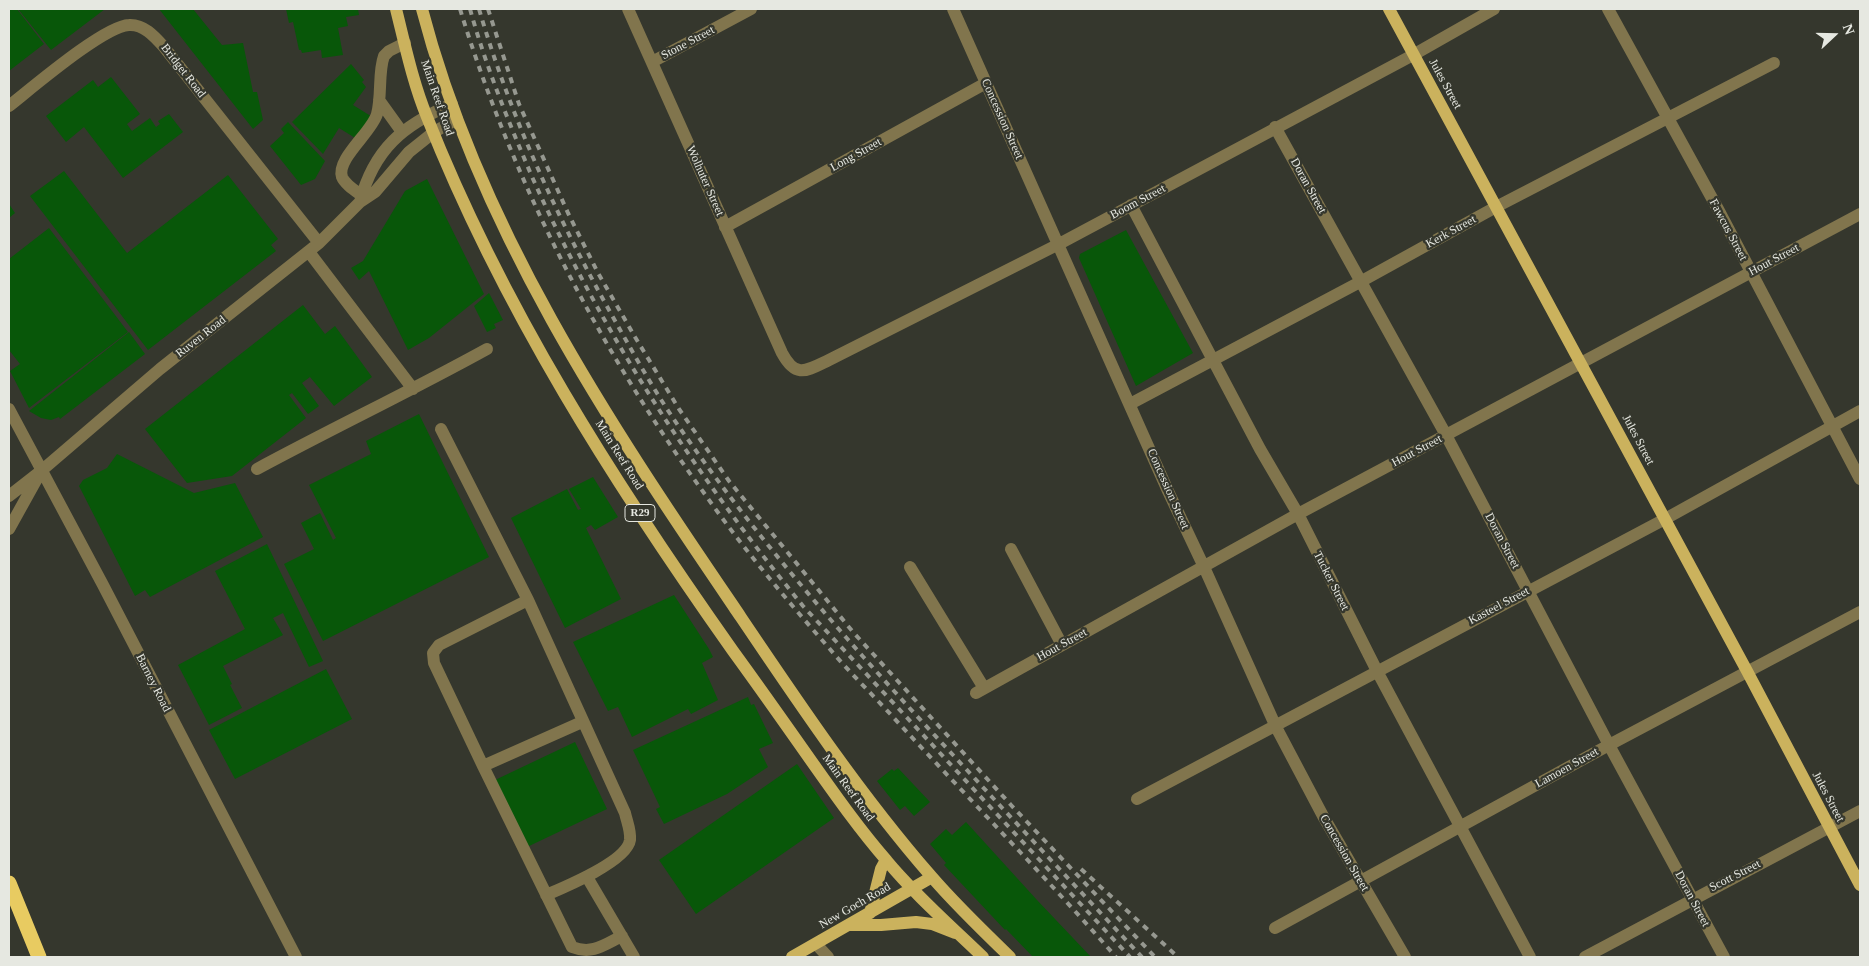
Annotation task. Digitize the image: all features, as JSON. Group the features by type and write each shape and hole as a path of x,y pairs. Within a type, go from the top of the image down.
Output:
{"highway":[{"path":"9,883 39,957"}],"main road":[{"name":"Main Reef Road","path":"396,9 426,116 461,197 526,326 585,428 703,609 848,814 912,889 983,957"},
{"name":"Main Reef Road","path":"422,9 457,119 509,239 555,326 602,406 704,563 859,786 932,877 1010,957"},
{"name":"Jules Street","path":"1389,9 1747,671 1860,885"},
{"path":"870,913 881,869 886,860"},
{"name":"New Goch Road","path":"792,957 932,877"},
{"path":"850,924 881,925 916,922 932,924 962,936"}],"street":[{"name":"Wolhuter Street","path":"628,9 782,353"},
{"name":"Stone Street","path":"652,62 751,9"},
{"name":"Concession Street","path":"953,9 1168,491 1276,727 1323,816 1405,957"},
{"name":"Boom Street","path":"782,353 794,369 802,371 810,369 1058,244 1413,55 1494,9"},
{"name":"Fawcus Street","path":"1608,9 1860,479"},
{"name":"Bridget Road","path":"9,106 90,44 112,30 130,25 144,28 157,38 319,243"},
{"path":"362,198 342,178 342,168 344,162 363,138 375,118 384,56 389,51 405,43"},
{"name":"Kerk Street","path":"1130,404 1360,282 1496,207 1774,63"},
{"name":"Long Street","path":"725,227 986,83"},
{"path":"379,100 402,132"},
{"name":"Ruven Road","path":"362,198 366,182 378,157 402,132 426,116 452,104"},
{"name":"Ruven Road","path":"9,496 160,369 309,252 362,198 375,192 409,152 434,132 457,119"},
{"name":"Doran Street","path":"1276,127 1446,435 1609,745 1724,957"},
{"name":"Tucker Street","path":"1131,205 1212,361 1298,514 1377,671 1530,957"},
{"name":"Hout Street","path":"910,567 980,691 1298,514 1860,214"},
{"path":"309,252 413,388"},
{"path":"257,468 487,349"},
{"name":"Barney Road","path":"9,409 103,585 296,957"},
{"name":"Kasteel Street","path":"1137,799 1276,727 1377,671 1665,519 1860,411"},
{"path":"441,429 528,600 625,813 630,829 630,842 624,851 587,876 546,895"},
{"name":"Ruven Road","path":"9,529 41,471"},
{"path":"1011,549 1062,645"},
{"path":"528,600 439,645 433,653 434,663 572,947 581,950 592,950 622,936"},
{"name":"Lamoen Street","path":"1275,928 1609,745 1860,612"},
{"path":"483,766 582,722"},
{"name":"Scott Street","path":"1585,957 1860,811"},
{"path":"587,876 634,957"},
{"path":"816,944 828,957"}],"building":[{"path":"9,9 17,9 44,44 9,71"},
{"path":"18,9 105,9 51,50"},
{"path":"159,9 193,9 222,45 243,43 253,92 257,92 263,120 253,129"},
{"path":"286,9 358,9 359,15 346,17 348,26 338,28 343,55 322,58 321,50 302,53 299,50 293,22 289,23"},
{"path":"351,64 364,80 362,82 366,87 353,105 374,118 360,141 339,128 323,154 292,122"},
{"path":"111,77 140,114 127,124 132,131 150,118 156,127 160,124 158,121 169,114 183,132 123,178 84,127 66,142 46,116 93,80 98,87"},
{"path":"288,122 325,161 315,179 301,185 270,146 284,133 281,129"},
{"path":"64,171 127,253 228,175 278,239 271,245 276,251 148,350 30,196"},
{"path":"427,179 484,294 429,338 408,350 369,271 359,280 351,268 363,261 405,191"},
{"path":"9,204 15,213 9,218"},
{"path":"49,228 128,332 29,408 10,371 20,364 9,350 9,259"},
{"path":"1126,230 1193,353 1136,386 1079,258 1080,254"},
{"path":"489,293 503,320 494,324 496,328 487,332 474,306"},
{"path":"303,305 325,334 335,326 372,377 334,406 310,377 302,383 319,406 308,414 292,393 289,395 306,418 232,476 187,483 145,429"},
{"path":"129,332 145,354 60,419 59,417 51,420 41,418 29,411"},
{"path":"419,414 489,557 323,641 284,564 314,549 301,523 320,513 333,540 336,538 309,485 371,454 366,441"},
{"path":"117,454 194,493 235,483 263,537 150,597 145,590 135,596 79,486 83,480 107,468"},
{"path":"593,477 618,517 595,530 591,525 586,528 621,599 565,628 511,518 567,489 578,510 581,509 569,489"},
{"path":"267,544 323,661 309,667 283,613 273,618 283,635 223,666 242,708 209,725 178,665 245,629 215,571"},
{"path":"674,595 713,657 702,663 718,700 691,714 688,709 632,737 618,707 608,711 573,642"},
{"path":"326,669 352,719 235,779 209,730"},
{"path":"748,697 751,705 754,704 773,743 759,749 768,767 727,794 664,824 656,809 660,807 633,750"},
{"path":"575,742 607,809 527,847 495,780"},
{"path":"797,764 834,818 696,914 659,860"},
{"path":"898,768 930,802 914,816 905,806 900,810 877,781 892,769 894,771"},
{"path":"966,822 1091,957 1033,957 944,865 946,863 930,844 946,829 952,835"}],"railway":[{"path":"460,9 481,73 506,137 562,261 594,321 665,437 733,533 844,666 1033,866 1116,957"},
{"path":"470,9 483,52 507,116 560,237 621,348 654,402 725,506 803,606 1130,957"},
{"path":"479,9 505,87 552,200 589,274 672,417 745,516 846,638 1142,957"},
{"path":"488,9 519,104 568,213 598,273 679,409 729,481 853,632 1011,805 1155,957"},
{"path":"1081,869 1178,957"}]}
